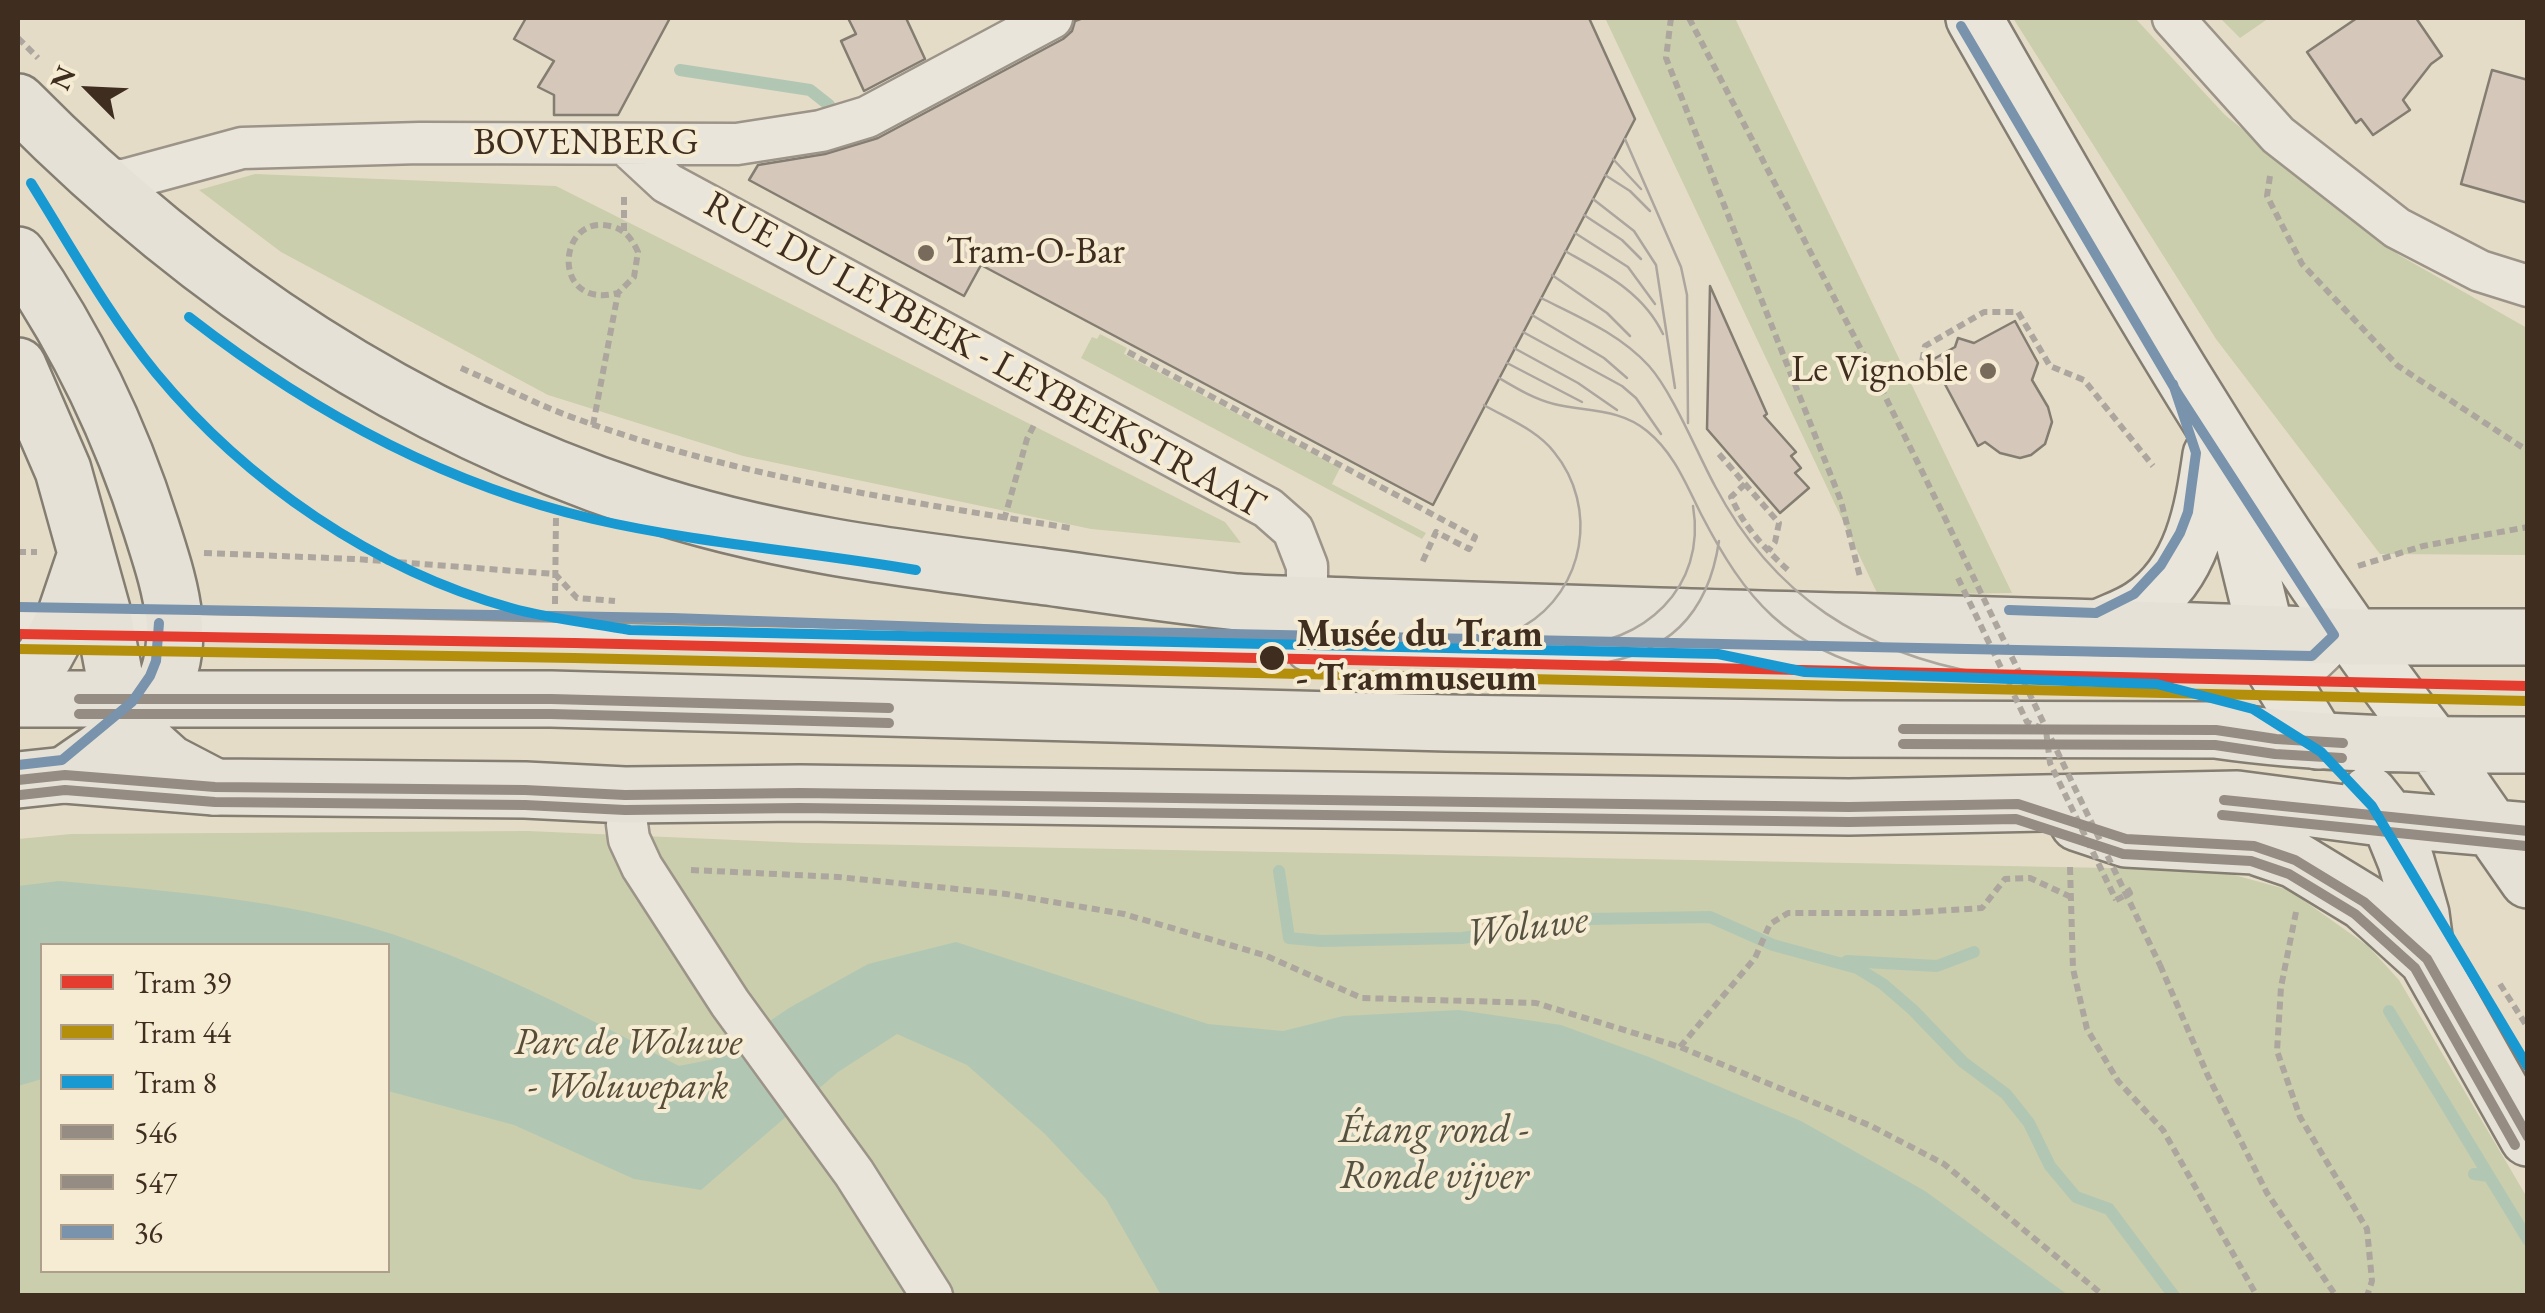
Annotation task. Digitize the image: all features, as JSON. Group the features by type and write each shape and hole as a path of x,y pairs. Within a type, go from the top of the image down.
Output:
{"main road":[{"path":"33,85 97,180 236,292 384,386 490,438 638,499 714,522 813,543 999,544 1241,602 1308,627 1540,614 1867,604 2099,628 2271,652 2353,637 2528,637"},
{"path":"18,255 84,362 119,436 166,574 174,623 173,654 135,708 41,777"},
{"path":"18,366 63,470 86,554 62,622 45,655 18,690"},
{"path":"62,622 135,708 169,764 215,787"},
{"path":"18,700 135,708 551,699 1447,723 2216,730 2318,741 2528,745"},
{"path":"2318,741 2348,769 2389,819 2406,861 2427,959"},
{"path":"2434,745 2510,829 2528,880"},
{"path":"41,777 215,787 525,790 625,795 800,793 1849,807 2238,800 2510,829"},
{"path":"2018,804 2126,839 2254,846 2295,860 2364,902 2427,959 2528,1138"}],"street":[{"name":"BOVENBERG","path":"97,180 124,180 242,148 737,144 822,131 867,117 1052,18"},
{"path":"1974,18 2191,386 2353,637 2434,745"},
{"path":"2174,18 2278,136 2397,228 2480,271 2528,286"},
{"name":"RUE DU LEYBEEK - LEYBEEKSTRAAT","path":"626,145 667,183 1268,508 1293,530 1307,566 1308,627"},
{"path":"2191,386 2244,542 2271,652 2318,741"},
{"path":"2099,628 2144,606 2186,556 2202,516 2212,452"},
{"path":"627,824 642,867 749,1029 854,1173 932,1296"}],"lane":[{"path":"1816,661 1867,604"},
{"path":"62,622 1308,627 1816,661 2271,652"}],"path":[{"path":"1671,18 1666,58 1841,501 1867,604"},
{"path":"1689,18 1882,388 2267,1193 2336,1296"},
{"path":"18,38 33,85"},
{"path":"2278,136 2267,196 2302,264 2398,366 2528,451"},
{"path":"593,424 618,293 634,277 638,252 624,231 609,225 596,225 580,232 567,258 568,271 580,288 591,294 618,293"},
{"path":"1882,388 1922,367 1925,346 1984,312 2018,312 2050,366 2084,380 2153,466"},
{"path":"1128,352 1403,494 1476,538 1470,550 1436,532 1419,573"},
{"path":"456,366 593,424 734,466 830,489 999,544 1080,530"},
{"path":"999,544 1026,439 1052,389"},
{"path":"1719,454 1778,523 1775,542 1768,551 1743,521 1731,497 1744,484"},
{"path":"2353,567 2422,546 2528,527"},
{"path":"188,552 356,559 555,574 577,598"},
{"path":"1958,578 2028,722 2046,730"},
{"path":"1956,600 1994,601"},
{"path":"2046,730 2050,763 2116,900"},
{"path":"2070,856 2074,969 2087,1029 2118,1081 2163,1130 2257,1296"},
{"path":"642,867 838,877 1006,894 1124,914 1264,955 1362,998 1536,1003 1680,1047 1871,1126 1944,1164 2104,1296"},
{"path":"1680,1047 1755,958 1770,924 1788,914 1905,914 1982,908 2005,879 2030,878 2071,897"},
{"path":"2298,905 2281,987 2277,1051 2300,1118 2367,1230 2372,1281 2367,1296"},
{"path":"2499,982 2528,1028"}],"green space":[{"path":"1605,18 1735,18 2012,593 1878,595"},
{"path":"2013,18 2135,18 2225,115 2399,255 2527,328 2527,555 2380,554 2216,339"},
{"path":"2220,18 2269,18 2240,38"},
{"path":"255,174 556,186 1225,522 1241,543 1091,529 743,456 548,395 281,252 199,190"},
{"path":"1100,334 1127,348 1124,354 1340,468 1332,484 1426,533 1422,539 1081,358 1092,337 1097,339"},
{"name":"Parc de Woluwe - Woluwepark","path":"528,831 805,843 2216,870 2289,890 2368,946 2399,980 2528,1199 2527,1296 18,1296 18,839 71,834"}],"water":[{"name":"Étang rond - Ronde vijver","path":"59,881 183,893 267,904 349,921 427,946 500,976 679,1066 714,1059 789,1008 868,964 956,942 1208,1024 1283,1031 1343,1016 1459,1010 1561,1025 1801,1121 1925,1191 2068,1295 1161,1295 1106,1199 1045,1134 967,1065 897,1034 838,1072 701,1190 634,1179 514,1125 390,1092 390,943 40,943 40,1080 18,1086 18,886"}],"building":[{"path":"526,18 670,18 618,115 554,115 554,95 538,87 554,61 514,39"},
{"path":"848,18 906,18 925,59 864,91 841,41 856,34"},
{"path":"1589,18 1635,119 1433,505 981,265 964,296 749,180 758,165 825,154 878,138 1063,39 1072,31 1075,21"},
{"path":"2357,18 2416,18 2442,56 2403,100 2410,110 2373,135 2361,119 2356,123 2307,52"},
{"path":"2492,70 2528,80 2528,203 2461,184"},
{"path":"1710,286 1767,414 1764,416 1796,452 1791,456 1801,468 1795,473 1809,488 1780,513 1707,429"},
{"path":"2015,321 2038,363 2032,380 2052,422 2045,444 2020,458 2000,453 1985,442 1978,446 1932,360 1955,347 1958,338 1974,343"}],"waterway":[{"name":"Woluwe","path":"680,70 810,90 829,105"},
{"name":"Woluwe","path":"1279,871 1289,938 1462,938 1589,919 1710,917 1773,945 1857,968 1883,984 1963,1062 2006,1094 2029,1123 2050,1166 2076,1197 2109,1209 2174,1296"},
{"name":"Woluwe","path":"1847,961 1937,966 1974,952"},
{"path":"2389,1011 2489,1176"},
{"name":"Woluwe","path":"2474,1174 2489,1176 2528,1240"}],"tram line":[{"path":"1625,139 1681,267 1687,295 1688,423"},
{"path":"1613,159 1641,189"},
{"path":"1605,175 1630,191 1650,211"},
{"name":"8","path":"31,183 138,351 191,413 230,450 272,485 362,546 410,571 526,612 630,630 1718,654 1805,672 2157,684 2253,709 2321,752 2372,806 2528,1067"},
{"path":"1593,199 1634,231 1656,265 1675,388"},
{"path":"1584,215 1622,240 1641,259"},
{"path":"1575,233 1628,267 1655,304"},
{"path":"1565,251 1633,295 1663,334"},
{"path":"1552,275 1607,313 1630,336"},
{"path":"1541,298 1612,335 1649,366 1667,392 1738,525 1764,559 1794,588 1861,634 1899,651 1984,674"},
{"path":"1532,315 1604,358 1627,378"},
{"name":"8","path":"189,317 330,413 484,486 632,527 916,570"},
{"path":"1523,332 1622,386 1636,398 1661,434"},
{"path":"1514,348 1578,383 1617,410"},
{"path":"1507,363 1582,402"},
{"path":"1499,378 1547,402 1614,414 1647,431 1672,459 1718,545 1753,596 1795,634 1820,649 1884,672"},
{"path":"1466,644 1510,633 1545,610 1561,591 1579,546 1577,497 1554,452 1531,431 1484,405"},
{"path":"1566,646 1620,635 1644,623 1664,606 1690,562 1695,536 1693,506"},
{"path":"1593,665 1642,652 1680,627 1705,590 1719,541"},
{"name":"39","path":"18,634 2528,686"},
{"name":"44","path":"18,649 2528,701"}],"transit line":[{"name":"36","path":"18,607 2312,656 2334,635 2178,394 1961,26"},
{"name":"36","path":"2009,610 2096,613 2134,594 2161,565 2188,512 2196,453 2173,384"},
{"name":"36","path":"18,765 62,760 132,702 156,661 159,623"},
{"name":"546","path":"79,699 551,699 889,708"},
{"name":"547","path":"79,714 551,714 889,723"},
{"name":"546","path":"1903,729 2216,730 2343,743"},
{"name":"547","path":"1903,744 2215,745 2342,758"},
{"name":"546","path":"18,780 65,775 215,787 525,790 625,795 800,793 1849,807 2018,804 2126,839 2254,846 2295,860 2364,902 2427,959 2528,1137"},
{"name":"547","path":"20,795 65,790 215,802 525,805 625,810 800,808 1849,822 2016,819 2123,854 2251,861 2289,874 2355,914 2415,968 2515,1145"},
{"name":"546","path":"2224,800 2528,831"},
{"name":"547","path":"2222,815 2526,846"}],"place":[{"name":"Tram-O-Bar","path":"926,253"},
{"name":"Le Vignoble","path":"1988,371"},
{"name":"Musée du Tram - Trammuseum","path":"1272,658"}]}
